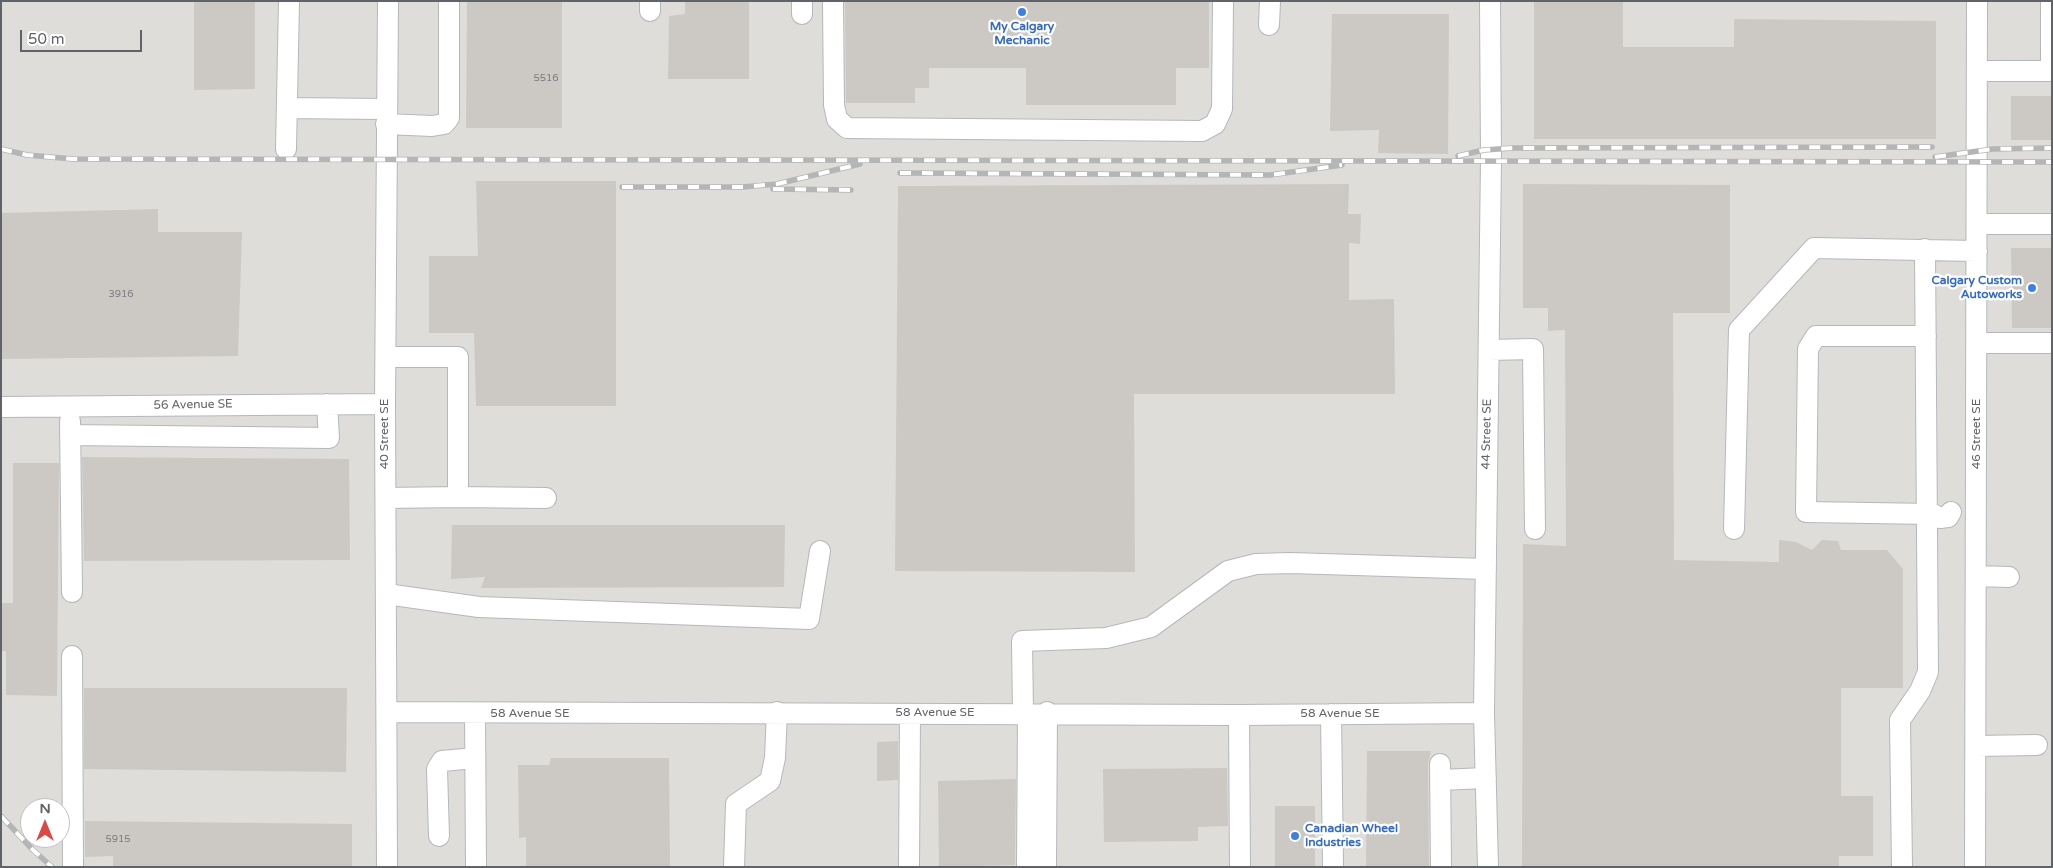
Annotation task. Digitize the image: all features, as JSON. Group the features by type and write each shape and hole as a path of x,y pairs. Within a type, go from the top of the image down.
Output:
{"street":[{"path":"286,148 289,1"},
{"name":"40 Street SE","path":"386,867 385,404 388,1"},
{"path":"287,108 386,116 432,126 444,124 449,118 449,1"},
{"path":"833,1 834,105 837,119 847,128 1202,131 1215,124 1222,109 1223,1"},
{"path":"1269,25 1270,1"},
{"name":"44 Street SE","path":"1488,867 1484,713 1490,1"},
{"name":"46 Street SE","path":"1975,867 1977,1"},
{"path":"1977,71 2052,71 2052,1"},
{"path":"1977,224 2052,224"},
{"path":"1734,529 1739,330 1814,248 1977,251"},
{"path":"1902,867 1900,720 1920,691 1928,672 1937,513 1926,336 1925,249"},
{"path":"1926,336 1816,336 1808,349 1806,512 1937,513 1976,510"},
{"path":"1977,343 2052,342"},
{"path":"1488,350 1533,349 1535,529"},
{"path":"386,357 458,357 458,497"},
{"path":"70,435 329,438 327,404"},
{"name":"56 Avenue SE","path":"1,407 385,404"},
{"path":"223,405 223,437"},
{"path":"69,407 72,592"},
{"path":"386,498 546,498"},
{"path":"386,594 479,607 809,619 820,551"},
{"path":"1046,867 1033,713 1022,642 1106,638 1151,627 1228,571 1256,564 1290,563 1486,568"},
{"path":"1976,576 2009,577"},
{"path":"72,656 73,867"},
{"name":"58 Avenue SE","path":"387,712 475,714 777,712 1239,715 1484,713"},
{"path":"734,867 736,804 770,781 775,758 777,712"},
{"path":"1027,867 1033,713"},
{"path":"475,714 476,867"},
{"path":"909,867 910,714"},
{"path":"1331,714 1333,867"},
{"path":"1239,715 1240,867"},
{"path":"1976,746 2037,745"},
{"path":"439,836 437,768 442,761 475,758"},
{"path":"1441,867 1440,772 1486,778"}],"shaded area":[{"path":"1,1 2052,1 2052,867 1,867"}],"building":[{"path":"194,1 255,1 255,89 194,90"},
{"path":"467,1 562,1 562,128 466,128"},
{"path":"685,1 749,1 749,79 668,79 669,16 685,14"},
{"path":"845,1 1209,1 1209,68 1176,68 1176,105 1026,105 1026,68 929,68 929,88 915,88 915,103 846,103"},
{"path":"1534,1 1623,1 1623,47 1734,47 1734,19 1936,21 1936,139 1534,139"},
{"path":"1332,14 1449,14 1448,154 1378,153 1379,130 1330,131"},
{"path":"2011,96 2052,96 2052,140 2011,140"},
{"path":"476,181 616,181 616,406 476,406 474,333 429,333 429,256 478,256"},
{"path":"1349,184 1348,214 1361,214 1360,244 1349,243 1349,300 1394,299 1395,394 1134,394 1135,572 895,571 898,186"},
{"path":"1523,184 1730,185 1730,313 1673,313 1674,560 1779,562 1779,540 1796,542 1812,550 1822,540 1838,541 1841,550 1887,550 1903,569 1903,688 1841,688 1841,796 1873,796 1873,856 1839,856 1839,867 1522,867 1523,544 1566,546 1565,330 1548,331 1548,308 1523,308"},
{"path":"158,209 158,232 242,232 238,356 1,359 1,213"},
{"name":"Calgary Custom Autoworks","path":"2011,248 2052,248 2052,328 2012,328"},
{"path":"82,457 349,459 350,560 84,561"},
{"path":"13,463 59,463 57,696 6,695 6,651 1,651 1,603 13,603"},
{"path":"452,525 785,525 784,587 481,588 485,577 451,579"},
{"path":"84,688 347,688 346,772 84,769"},
{"path":"898,741 898,780 877,781 877,742"},
{"path":"1367,751 1431,751 1428,764 1429,867 1366,867"},
{"path":"551,758 669,758 670,867 526,867 526,837 519,838 518,765 549,765"},
{"path":"1227,768 1228,826 1198,827 1198,841 1104,842 1103,769"},
{"path":"1016,779 1015,865 939,867 938,781"},
{"name":"Canadian Wheel Industries","path":"1275,806 1315,806 1315,867 1275,867"},
{"path":"85,821 352,824 352,867 113,867 113,856 85,857"}],"railway":[{"path":"1458,156 1484,150 1513,148 1932,147"},
{"path":"1935,157 1993,149 2052,148"},
{"path":"1,149 27,155 73,159 2052,162"},
{"path":"622,187 743,187 777,184 860,164"},
{"path":"900,173 1270,175 1342,165"},
{"path":"773,189 851,190"},
{"path":"1,816 52,867"}],"place":[{"name":"My Calgary Mechanic","path":"1022,12"},
{"name":"Calgary Custom Autoworks","path":"2032,288"},
{"name":"Canadian Wheel Industries","path":"1295,836"}]}
